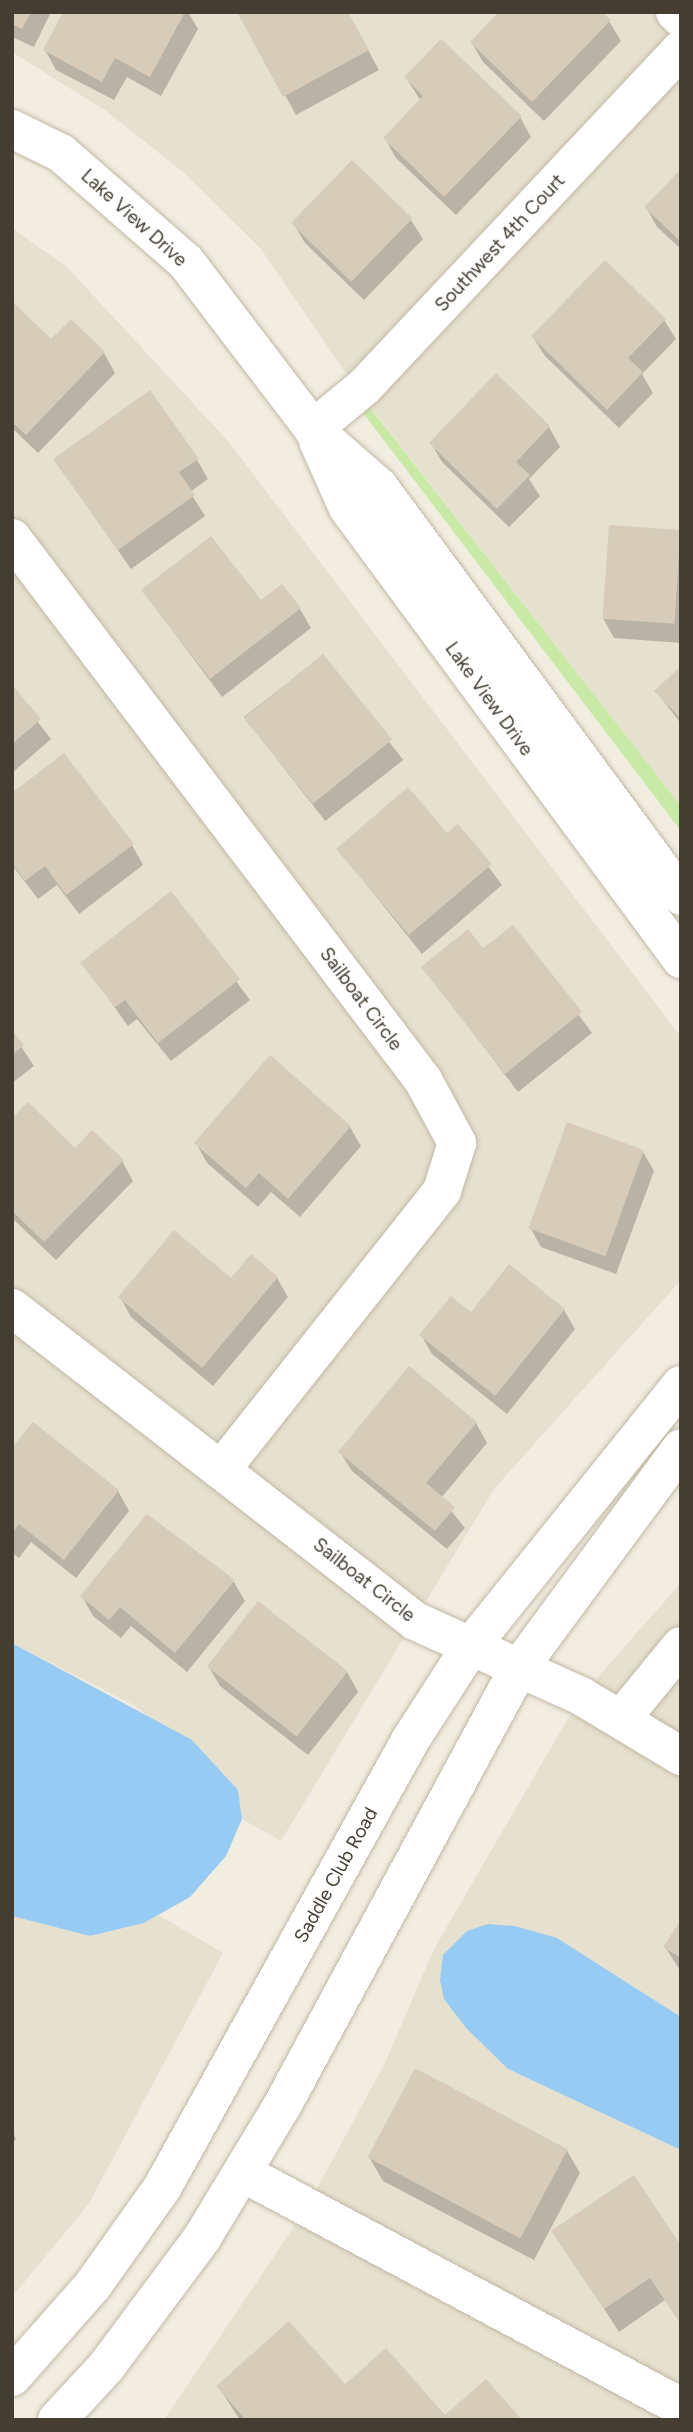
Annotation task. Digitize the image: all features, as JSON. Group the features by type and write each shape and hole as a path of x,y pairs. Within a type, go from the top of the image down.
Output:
{"street":[{"path":"675,12 681,18"},
{"name":"Southwest 4th Court","path":"313,429 365,386 681,50"},
{"name":"Lake View Drive","path":"12,129 61,153 186,261 313,429 379,487 681,896"},
{"name":"Lake View Drive","path":"313,429 348,508 681,959"},
{"name":"Sailboat Circle","path":"12,538 423,1080 457,1143 442,1191 222,1469"},
{"name":"Sailboat Circle","path":"12,1308 415,1621 622,1718 681,1756"},
{"name":"Saddle Club Road","path":"12,2377 93,2286 162,2188 411,1739 471,1646 681,1385"},
{"path":"58,2420 141,2321 243,2173 519,1668 681,1448"},
{"path":"622,1718 681,1646"},
{"path":"243,2173 681,2407"},
{"path":"12,2385 50,2420"}],"shaded area":[{"path":"12,12 681,12 681,806 358,391 261,249 183,172 106,111 12,52"},
{"path":"12,228 67,267 228,441 681,1037 681,1280 494,1489 281,1841 242,1819 238,1790 135,1706 12,1643"},
{"path":"681,1583 681,2017 557,1938 466,2028 508,2069 681,2150 681,2420 164,2420 307,2207 386,2061 434,1949 581,1696"},
{"path":"158,1915 223,1953 88,2205 12,2297 12,1916 90,1936 144,1923"}],"green space":[{"path":"358,392 681,806 681,831 351,397"}],"water":[{"path":"12,1643 192,1740 238,1790 242,1819 226,1856 190,1897 144,1923 90,1936 12,1916"},
{"path":"488,1924 515,1926 557,1938 681,2017 681,2150 508,2069 466,2028 444,1999 440,1980 443,1955 467,1931"}],"building":[{"path":"12,12 31,12 22,29 12,24"},
{"path":"63,12 185,12 150,77 115,58 102,82 43,50"},
{"path":"237,12 348,12 369,50 283,97"},
{"path":"499,12 602,12 611,20 532,102 470,42"},
{"path":"441,39 522,116 444,197 383,138 423,96 404,77"},
{"path":"352,160 412,218 351,282 291,223"},
{"path":"681,169 681,242 644,207"},
{"path":"605,260 666,319 628,358 643,372 607,410 531,336"},
{"path":"12,301 51,339 71,319 105,352 26,435 12,422"},
{"path":"496,373 550,426 516,462 530,475 497,509 429,443"},
{"path":"150,390 199,459 179,472 195,495 118,550 53,459"},
{"path":"609,525 681,530 674,624 602,619"},
{"path":"211,536 261,600 282,584 301,608 210,679 141,590"},
{"path":"323,654 392,739 313,804 244,718"},
{"path":"681,666 681,719 654,691"},
{"path":"12,685 41,719 12,744"},
{"path":"64,753 134,844 66,895 45,866 25,881 12,863 12,793"},
{"path":"408,787 447,833 458,824 492,864 409,935 336,849"},
{"path":"171,891 240,979 158,1043 125,1000 115,1007 80,963"},
{"path":"513,925 582,1012 505,1074 421,967 468,929 483,948"},
{"path":"12,1030 24,1045 12,1055"},
{"path":"270,1055 351,1126 288,1199 259,1173 246,1188 194,1143"},
{"path":"28,1102 75,1148 92,1130 124,1160 44,1242 12,1211 12,1118"},
{"path":"567,1122 644,1150 605,1256 528,1228"},
{"path":"174,1230 231,1278 251,1254 278,1277 202,1368 118,1297"},
{"path":"509,1264 565,1309 495,1396 419,1335 451,1296 471,1312"},
{"path":"409,1366 477,1422 426,1483 455,1507 435,1531 338,1452"},
{"path":"33,1422 119,1490 64,1560 19,1524 12,1533 12,1448"},
{"path":"147,1514 235,1580 175,1653 120,1607 109,1620 80,1596"},
{"path":"258,1601 348,1671 297,1737 207,1666"},
{"path":"681,1920 681,1958 663,1947"},
{"path":"415,2068 568,2149 520,2238 368,2157"},
{"path":"634,2175 681,2246 681,2324 650,2278 604,2309 551,2231"},
{"path":"289,2321 345,2384 386,2348 445,2415 486,2379 522,2420 246,2420 216,2386"}]}
